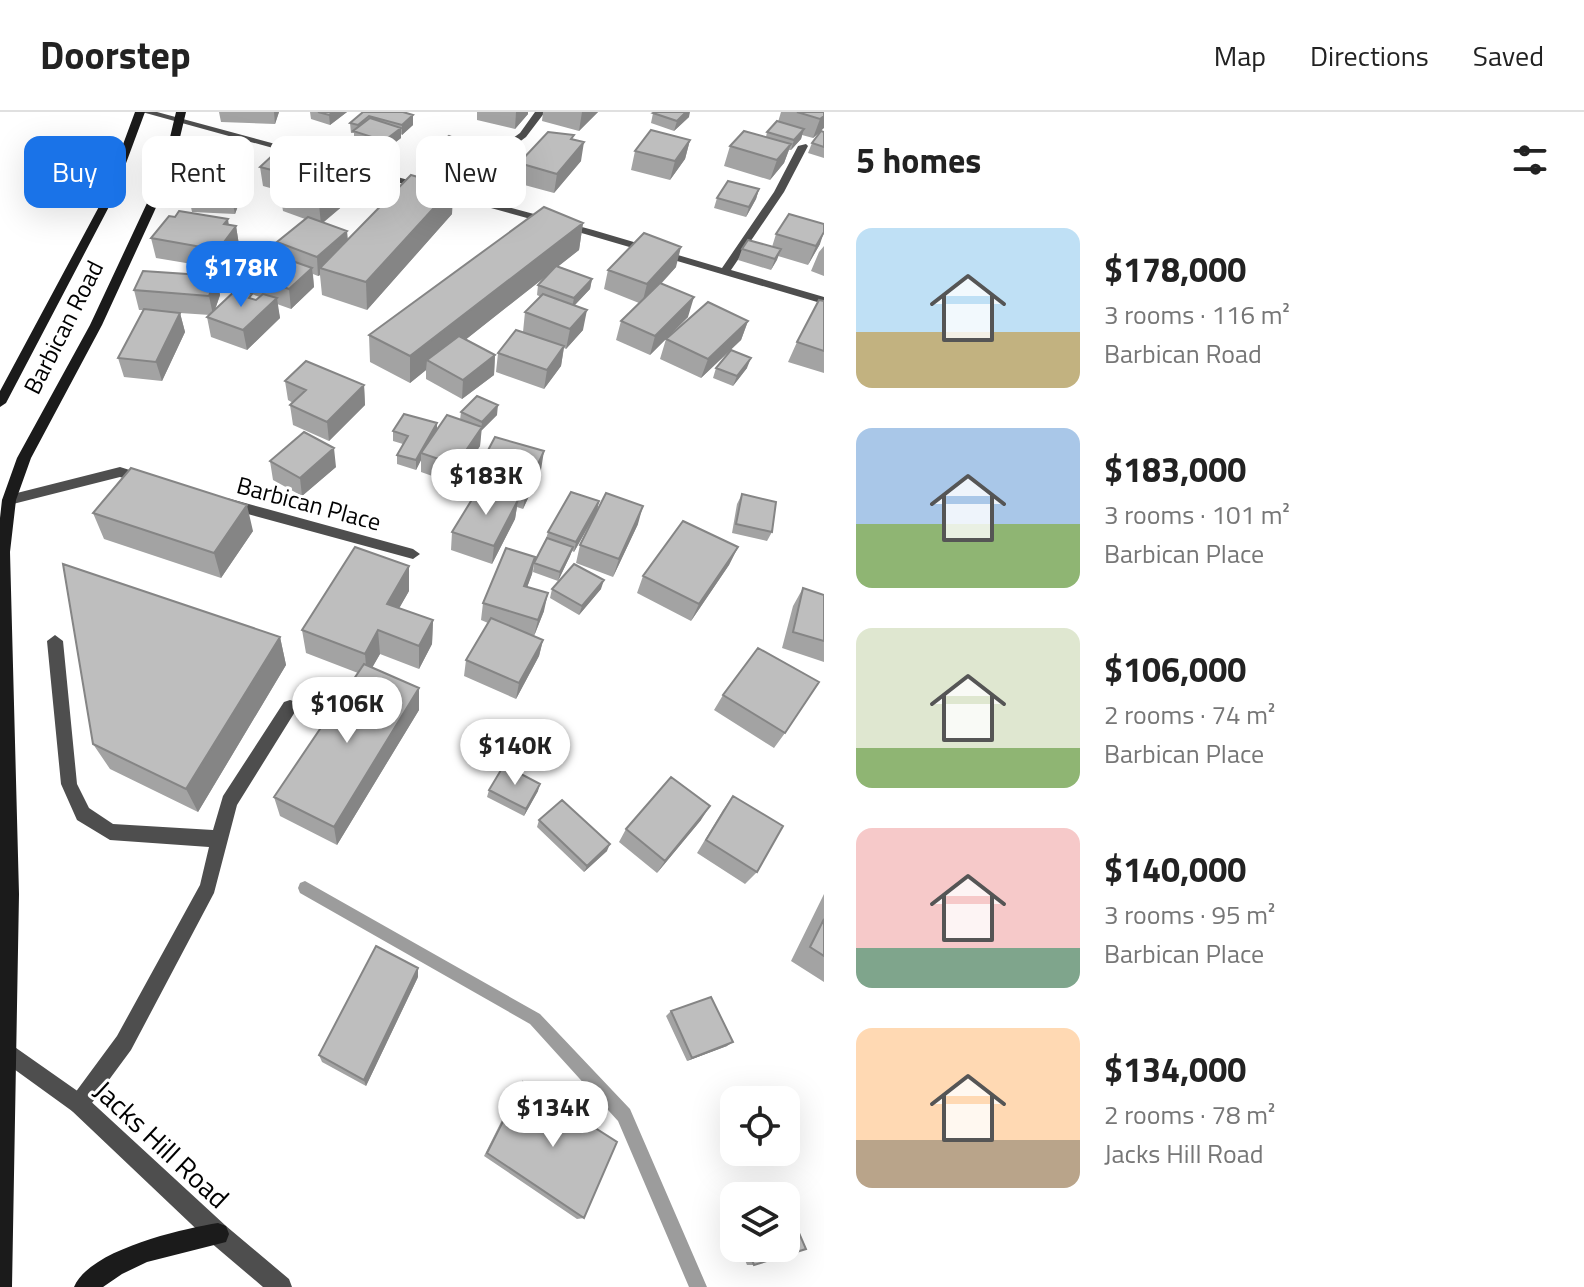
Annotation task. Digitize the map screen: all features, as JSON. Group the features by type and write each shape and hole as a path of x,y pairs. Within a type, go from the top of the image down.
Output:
{"main road":[{"name":"Barbican Road","path":"0,403 107,201 140,112"},
{"name":"Barbican Road","path":"1,1287 10,894 2,552 5,500 24,458 96,325 149,212 167,171 180,117"},
{"path":"85,1287 100,1273 166,1243 218,1234"}],"street":[{"path":"147,112 180,117 416,186"},
{"path":"522,136 540,112"},
{"path":"725,271 779,192 803,146"},
{"path":"495,208 824,301"},
{"path":"5,500 120,472 165,485"},
{"name":"Barbican Place","path":"210,498 413,554"},
{"path":"55,641 69,784 83,814 110,832 220,839"},
{"path":"79,1104 124,1043 208,887 229,802 290,707"},
{"name":"Jacks Hill Road","path":"4,1055 79,1104 218,1234 281,1287"}],"building":[{"path":"363,112 413,115 402,125 369,116 358,125 350,123"},
{"path":"655,112 686,112 677,121"},
{"path":"797,112 824,112 824,116 820,119"},
{"path":"370,118 401,128 391,136 368,136 353,131"},
{"path":"777,121 804,129 794,140 767,132"},
{"path":"651,130 690,140 675,161 635,151"},
{"path":"744,131 791,144 777,160 730,146"},
{"path":"821,131 824,132 824,147 812,143"},
{"path":"548,132 574,135 571,139 584,142 557,174 526,165 526,156"},
{"path":"270,158 270,170 260,167"},
{"path":"411,175 416,176 416,208 434,208 366,282 320,268 379,208 400,208 400,186"},
{"path":"728,181 759,189 749,207 717,198"},
{"path":"544,207 583,223 410,356 369,335"},
{"path":"179,211 228,219 224,224 236,226 218,250 151,238 169,216 175,217"},
{"path":"789,214 824,224 824,232 816,246 776,234"},
{"path":"308,217 347,231 317,257 277,242"},
{"path":"644,233 681,247 647,284 608,270"},
{"path":"748,240 781,249 775,259 742,249"},
{"path":"264,251 312,268 289,289 240,271"},
{"path":"556,266 592,279 574,298 538,285"},
{"path":"143,271 216,276 209,296 134,290"},
{"path":"660,283 694,297 655,336 621,321"},
{"path":"237,289 252,294 249,298 256,300 263,294 277,298 243,330 207,317"},
{"path":"543,294 587,310 570,329 525,312"},
{"path":"819,300 824,301 824,351 797,342"},
{"path":"708,302 748,321 708,359 666,339"},
{"path":"144,309 180,313 156,362 118,358"},
{"path":"516,330 564,346 547,370 498,353"},
{"path":"459,336 495,355 463,380 427,360"},
{"path":"731,350 751,358 737,376 716,368"},
{"path":"306,361 364,385 327,422 290,405 306,390 285,381"},
{"path":"477,396 498,405 482,422 461,412"},
{"path":"404,414 437,423 416,460 397,455 408,436 393,431"},
{"path":"447,415 482,427 456,465 421,453"},
{"path":"304,432 334,448 300,478 270,461"},
{"path":"495,437 544,451 526,490 475,475"},
{"path":"131,468 247,505 214,553 93,513"},
{"path":"479,488 518,500 494,546 452,532"},
{"path":"571,492 599,501 576,542 548,532"},
{"path":"606,493 643,506 619,559 580,545"},
{"path":"742,494 776,502 772,532 736,524"},
{"path":"683,521 738,547 699,604 643,576"},
{"path":"547,538 573,547 560,572 534,563"},
{"path":"355,547 409,566 387,604 433,620 419,646 378,630 365,654 302,630"},
{"path":"506,548 535,557 524,586 548,593 538,620 483,603"},
{"path":"63,564 280,637 186,789 93,744"},
{"path":"574,564 604,580 582,606 552,589"},
{"path":"803,588 824,595 824,641 793,632"},
{"path":"491,618 543,640 519,683 466,660"},
{"path":"758,648 819,682 785,733 723,695"},
{"path":"364,664 419,688 334,827 274,797"},
{"path":"504,765 540,784 526,809 489,790"},
{"path":"671,777 710,806 665,861 626,829"},
{"path":"733,796 783,826 757,872 706,840"},
{"path":"562,800 610,844 587,866 539,820"},
{"path":"824,919 824,956 810,947"},
{"path":"376,946 418,968 364,1080 319,1055"},
{"path":"711,997 733,1042 692,1058 671,1011"},
{"path":"523,1082 617,1142 584,1218 487,1153"},
{"path":"800,1235 806,1249 800,1251"}],"waterway":[{"path":"305,888 535,1019 624,1115 698,1287"}]}
